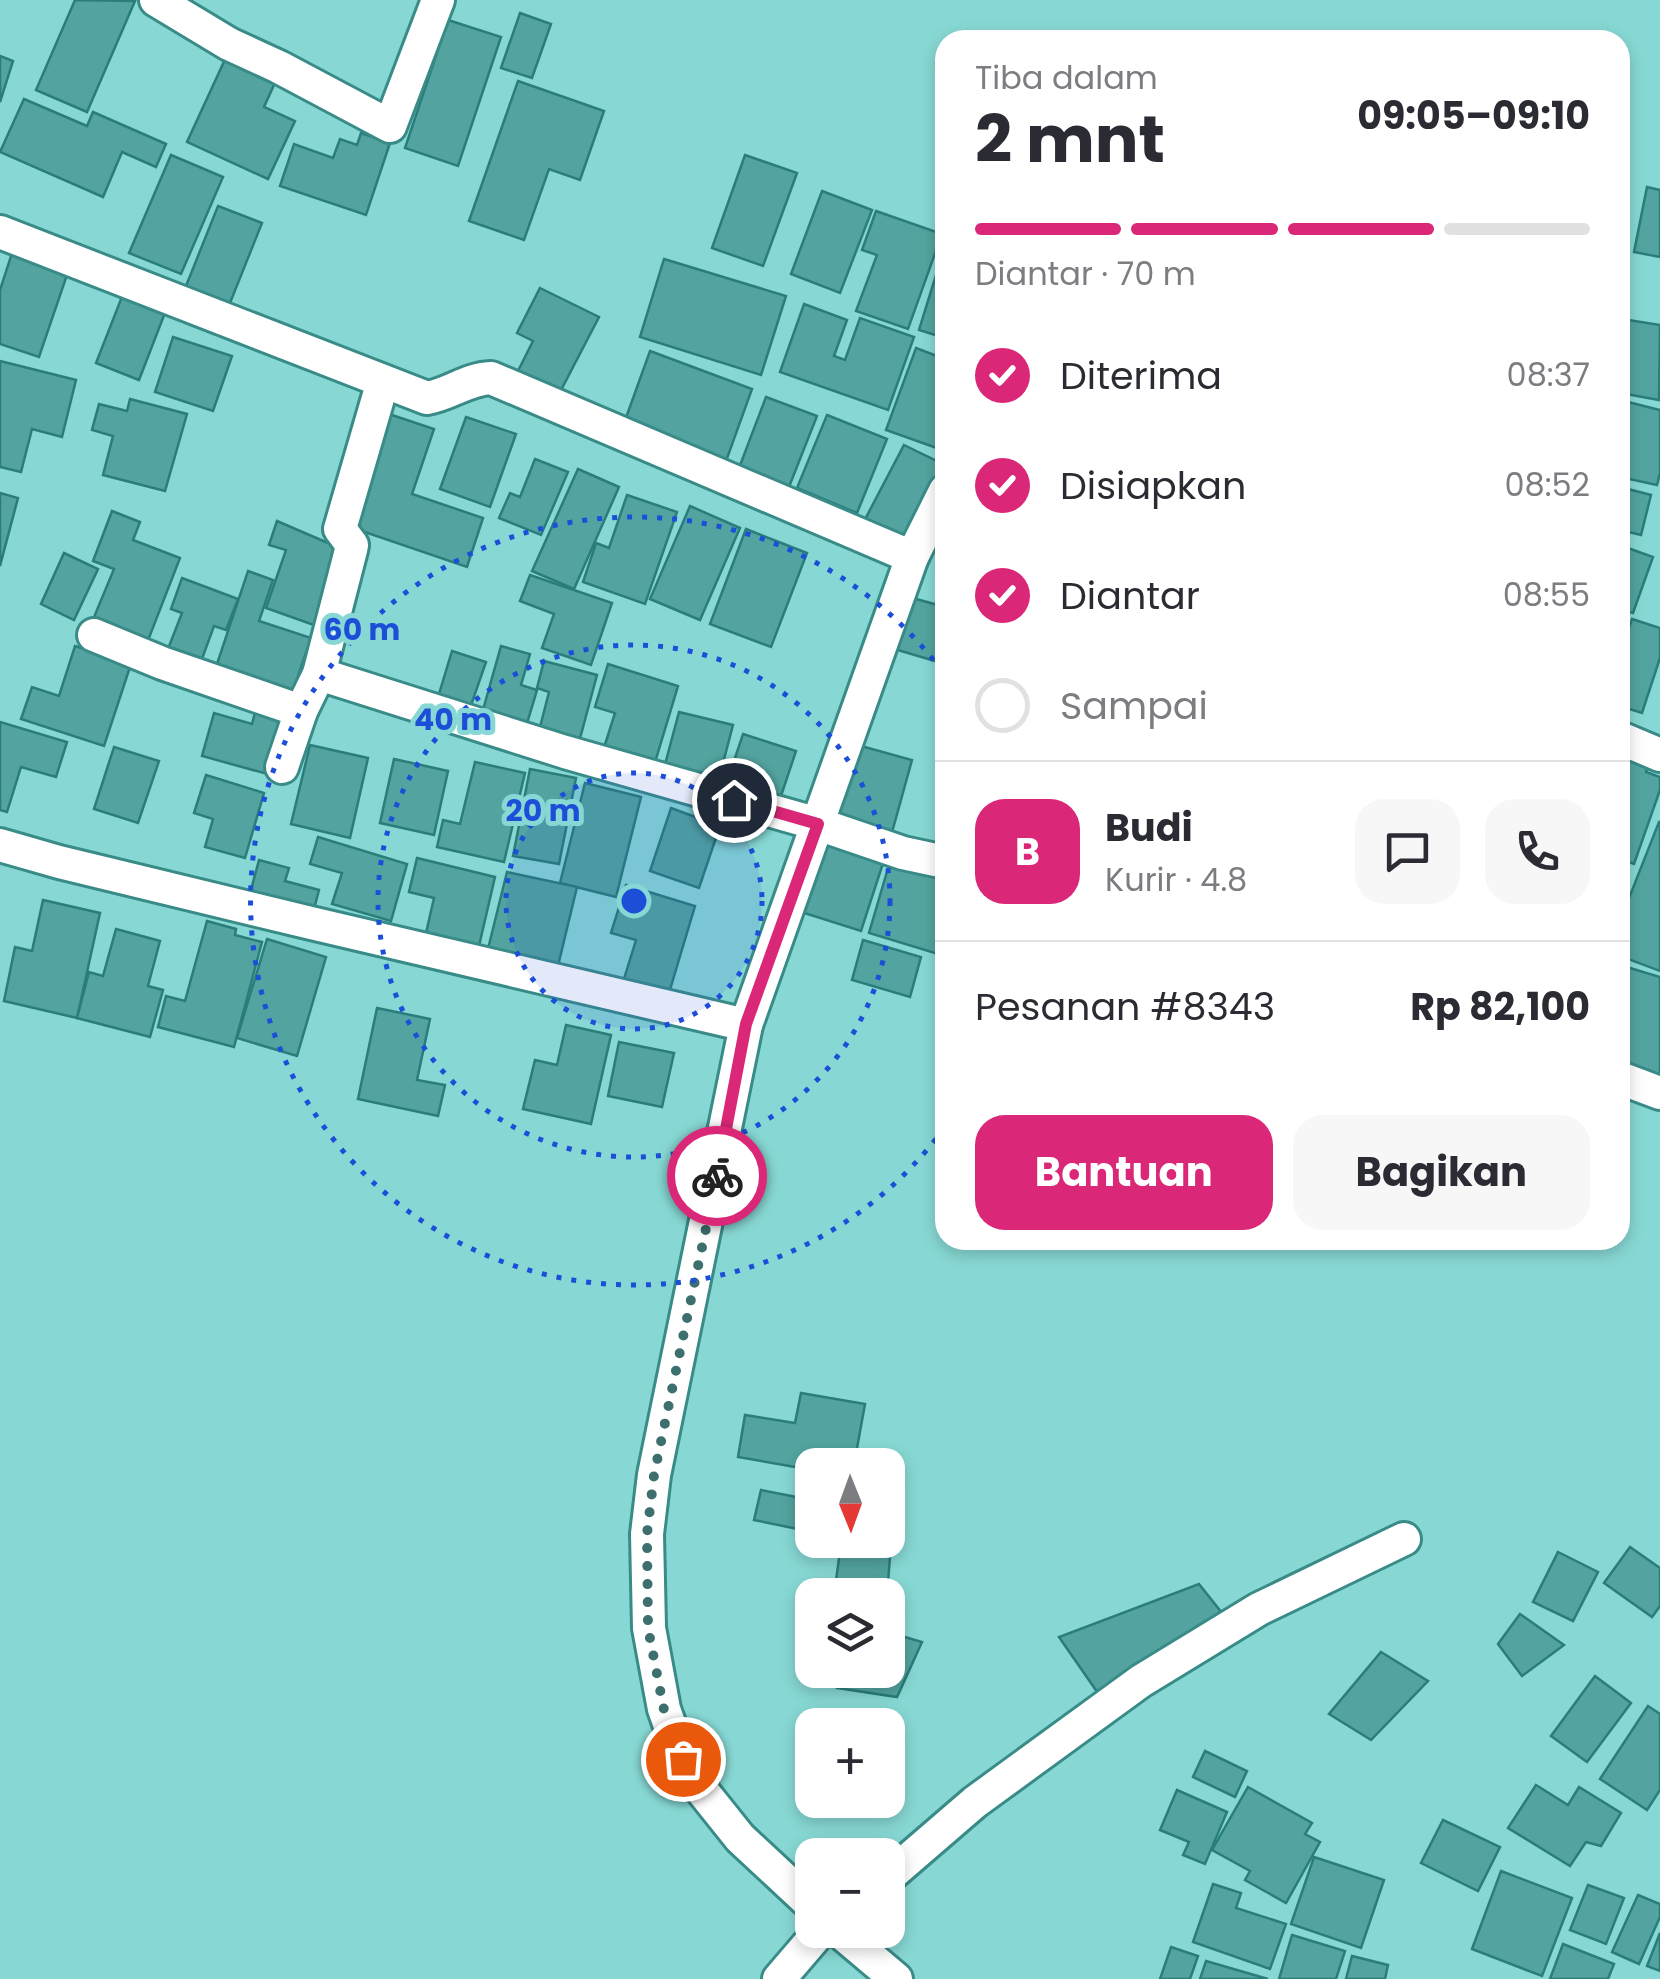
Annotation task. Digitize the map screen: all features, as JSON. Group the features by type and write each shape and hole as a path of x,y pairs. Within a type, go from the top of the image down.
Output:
{"street":[{"path":"156,0 229,44 390,126 438,0"},
{"path":"0,232 427,398 452,392 478,378 491,378 912,557"},
{"path":"282,767 319,674 352,545 340,529 384,381"},
{"path":"795,1889 740,1838 692,1778 664,1710 648,1628 647,1534 654,1475 746,1024 912,557 935,512"},
{"path":"94,635 302,711"},
{"path":"319,674 565,752 935,860"},
{"path":"1630,742 1660,755"},
{"path":"0,845 311,923 746,1024"},
{"path":"1630,1082 1660,1093"},
{"path":"905,1862 975,1802 1141,1681 1259,1609 1404,1539"},
{"path":"779,1979 817,1948"},
{"path":"856,1948 896,1979"}],"building":[{"path":"75,0 135,1 87,112 36,90"},
{"path":"520,13 551,24 532,78 501,68"},
{"path":"448,20 501,37 458,166 405,148"},
{"path":"228,53 278,76 264,107 295,121 268,179 187,142"},
{"path":"0,56 13,61 0,102"},
{"path":"518,81 604,111 580,180 549,169 524,240 469,221"},
{"path":"24,99 87,126 93,112 166,144 156,167 122,152 103,197 0,152"},
{"path":"361,133 390,143 366,215 280,186 294,144 333,158 340,139 357,145"},
{"path":"171,155 223,177 181,274 129,253"},
{"path":"745,155 797,173 763,266 712,248"},
{"path":"1647,187 1660,190 1660,257 1634,252"},
{"path":"822,191 872,210 840,293 791,274"},
{"path":"218,206 262,223 228,308 184,291"},
{"path":"876,211 935,232 935,254 908,329 856,311 877,255 862,250"},
{"path":"13,250 69,269 39,357 0,344 0,290"},
{"path":"664,259 786,296 761,375 640,337"},
{"path":"935,278 935,335 919,330"},
{"path":"540,288 599,317 560,392 518,371 533,341 517,333"},
{"path":"125,289 168,305 139,380 96,363"},
{"path":"804,304 847,320 834,356 845,360 860,318 914,337 888,410 780,372"},
{"path":"1630,320 1660,325 1659,400 1630,395"},
{"path":"173,337 232,356 213,411 155,392"},
{"path":"916,348 935,355 935,447 886,430"},
{"path":"650,351 752,389 725,464 623,426"},
{"path":"0,361 76,380 62,437 32,429 21,472 0,467"},
{"path":"766,397 817,416 789,487 739,468"},
{"path":"130,399 187,414 165,491 103,475 113,436 92,430 99,404 127,411"},
{"path":"1630,402 1660,410 1657,485 1630,479"},
{"path":"386,413 434,429 412,494 483,518 467,567 347,526"},
{"path":"827,415 887,439 857,513 797,488"},
{"path":"466,417 516,434 490,507 440,489"},
{"path":"904,445 935,460 935,494 906,549 861,527"},
{"path":"535,459 568,472 541,535 499,518 510,493 520,497"},
{"path":"578,469 619,487 574,589 532,571"},
{"path":"1630,490 1651,495 1641,535 1630,532"},
{"path":"0,493 18,498 0,566"},
{"path":"627,495 677,512 645,604 583,582 596,543 609,548"},
{"path":"690,506 740,528 700,620 650,599"},
{"path":"112,511 140,522 133,540 180,558 147,643 92,622 114,569 93,561"},
{"path":"277,521 342,549 328,630 266,608 286,550 269,545"},
{"path":"746,529 807,553 771,647 710,624"},
{"path":"1630,549 1653,557 1633,613 1630,612"},
{"path":"64,553 98,569 74,620 41,604"},
{"path":"248,571 273,580 259,621 311,638 291,697 214,673"},
{"path":"530,575 612,603 591,665 542,648 554,614 520,601"},
{"path":"182,578 238,599 226,630 214,626 199,667 166,654 182,613 171,609"},
{"path":"909,597 935,604 935,661 894,649"},
{"path":"1632,619 1660,628 1660,658 1642,713 1630,709"},
{"path":"75,646 131,664 104,746 21,719 32,687 59,696"},
{"path":"501,646 530,654 521,685 537,690 525,730 481,717"},
{"path":"452,651 486,662 468,714 436,704"},
{"path":"544,661 597,675 578,746 538,735 549,692 537,688"},
{"path":"608,664 678,686 653,769 602,754 615,713 595,707"},
{"path":"256,709 287,717 271,775 202,756 214,713 252,724"},
{"path":"679,712 733,725 717,786 663,772"},
{"path":"0,722 67,742 56,777 21,767 7,812 0,810"},
{"path":"743,734 796,751 779,802 726,785"},
{"path":"854,744 912,760 891,836 833,820"},
{"path":"310,745 368,758 350,838 291,824"},
{"path":"114,747 159,761 138,823 94,809"},
{"path":"1630,754 1650,761 1646,772 1660,777 1660,790 1634,864 1630,863"},
{"path":"394,759 448,771 434,835 380,823"},
{"path":"475,762 525,773 504,862 437,847 443,820 460,824"},
{"path":"530,769 576,778 559,864 513,856"},
{"path":"206,775 264,793 245,858 205,847 213,819 194,813"},
{"path":"585,783 641,797 616,897 560,883"},
{"path":"671,808 720,826 699,888 650,871"},
{"path":"1660,822 1660,971 1630,960 1630,896"},
{"path":"826,835 886,854 861,931 801,912"},
{"path":"318,837 407,864 391,921 332,904 342,873 310,864"},
{"path":"417,858 495,877 479,946 426,933 434,898 409,892"},
{"path":"891,858 935,870 935,953 869,933"},
{"path":"259,860 289,868 285,881 319,890 313,913 249,897"},
{"path":"507,872 577,887 557,970 487,953"},
{"path":"626,885 695,906 669,993 624,979 636,940 611,933"},
{"path":"43,900 100,913 77,1018 4,1001 15,947 32,951"},
{"path":"207,921 236,929 235,935 262,942 234,1047 158,1027 166,996 185,1001"},
{"path":"116,929 160,941 148,986 163,990 150,1037 77,1018 89,972 103,976"},
{"path":"267,939 326,957 297,1056 237,1038"},
{"path":"863,940 921,957 910,997 852,980"},
{"path":"1630,968 1660,977 1660,1079 1630,1075"},
{"path":"377,1008 430,1019 417,1080 445,1085 438,1116 358,1099"},
{"path":"566,1025 611,1035 591,1124 523,1109 535,1060 557,1065"},
{"path":"619,1042 674,1053 662,1107 608,1096"},
{"path":"801,1393 865,1404 857,1448 795,1448 795,1467 738,1457 745,1415 795,1423"},
{"path":"761,1490 795,1497 795,1528 754,1520"},
{"path":"1630,1547 1660,1568 1660,1606 1652,1617 1604,1583"},
{"path":"1558,1552 1598,1572 1573,1621 1533,1602"},
{"path":"839,1558 890,1558 888,1578 836,1578"},
{"path":"1199,1584 1226,1618 1100,1696 1059,1637"},
{"path":"1520,1614 1564,1645 1522,1676 1498,1644"},
{"path":"905,1637 922,1642 905,1679"},
{"path":"1381,1652 1428,1681 1371,1740 1329,1714"},
{"path":"1595,1676 1631,1703 1587,1762 1551,1736"},
{"path":"837,1688 901,1688 897,1697"},
{"path":"1648,1706 1660,1714 1660,1790 1647,1810 1600,1779"},
{"path":"1205,1751 1247,1771 1235,1797 1193,1777"},
{"path":"1536,1785 1568,1805 1579,1787 1621,1813 1601,1846 1586,1842 1570,1866 1508,1828"},
{"path":"1248,1787 1312,1823 1305,1834 1320,1842 1286,1903 1245,1880 1250,1871 1212,1850"},
{"path":"1177,1790 1227,1812 1205,1864 1183,1855 1189,1842 1160,1830"},
{"path":"1443,1820 1500,1847 1478,1891 1421,1863"},
{"path":"1314,1857 1384,1880 1361,1948 1291,1924"},
{"path":"1501,1871 1572,1898 1542,1976 1472,1949"},
{"path":"1213,1884 1241,1893 1236,1908 1286,1924 1270,1969 1193,1942"},
{"path":"1588,1885 1624,1898 1606,1944 1570,1930"},
{"path":"1638,1895 1660,1904 1660,1917 1639,1964 1612,1952"},
{"path":"1660,1933 1660,1971 1647,1966"},
{"path":"1292,1935 1345,1951 1336,1979 1279,1979"},
{"path":"1563,1944 1614,1964 1608,1979 1550,1979"},
{"path":"1171,1947 1198,1956 1190,1979 1160,1979"},
{"path":"1352,1956 1388,1965 1385,1979 1346,1979"},
{"path":"1206,1961 1268,1979 1200,1979"}],"way so far":[{"path":"683,1759 664,1710 648,1628 647,1534 654,1475 717,1176"}],"route":[{"path":"717,1176 746,1024 818,824 734,800"}]}
